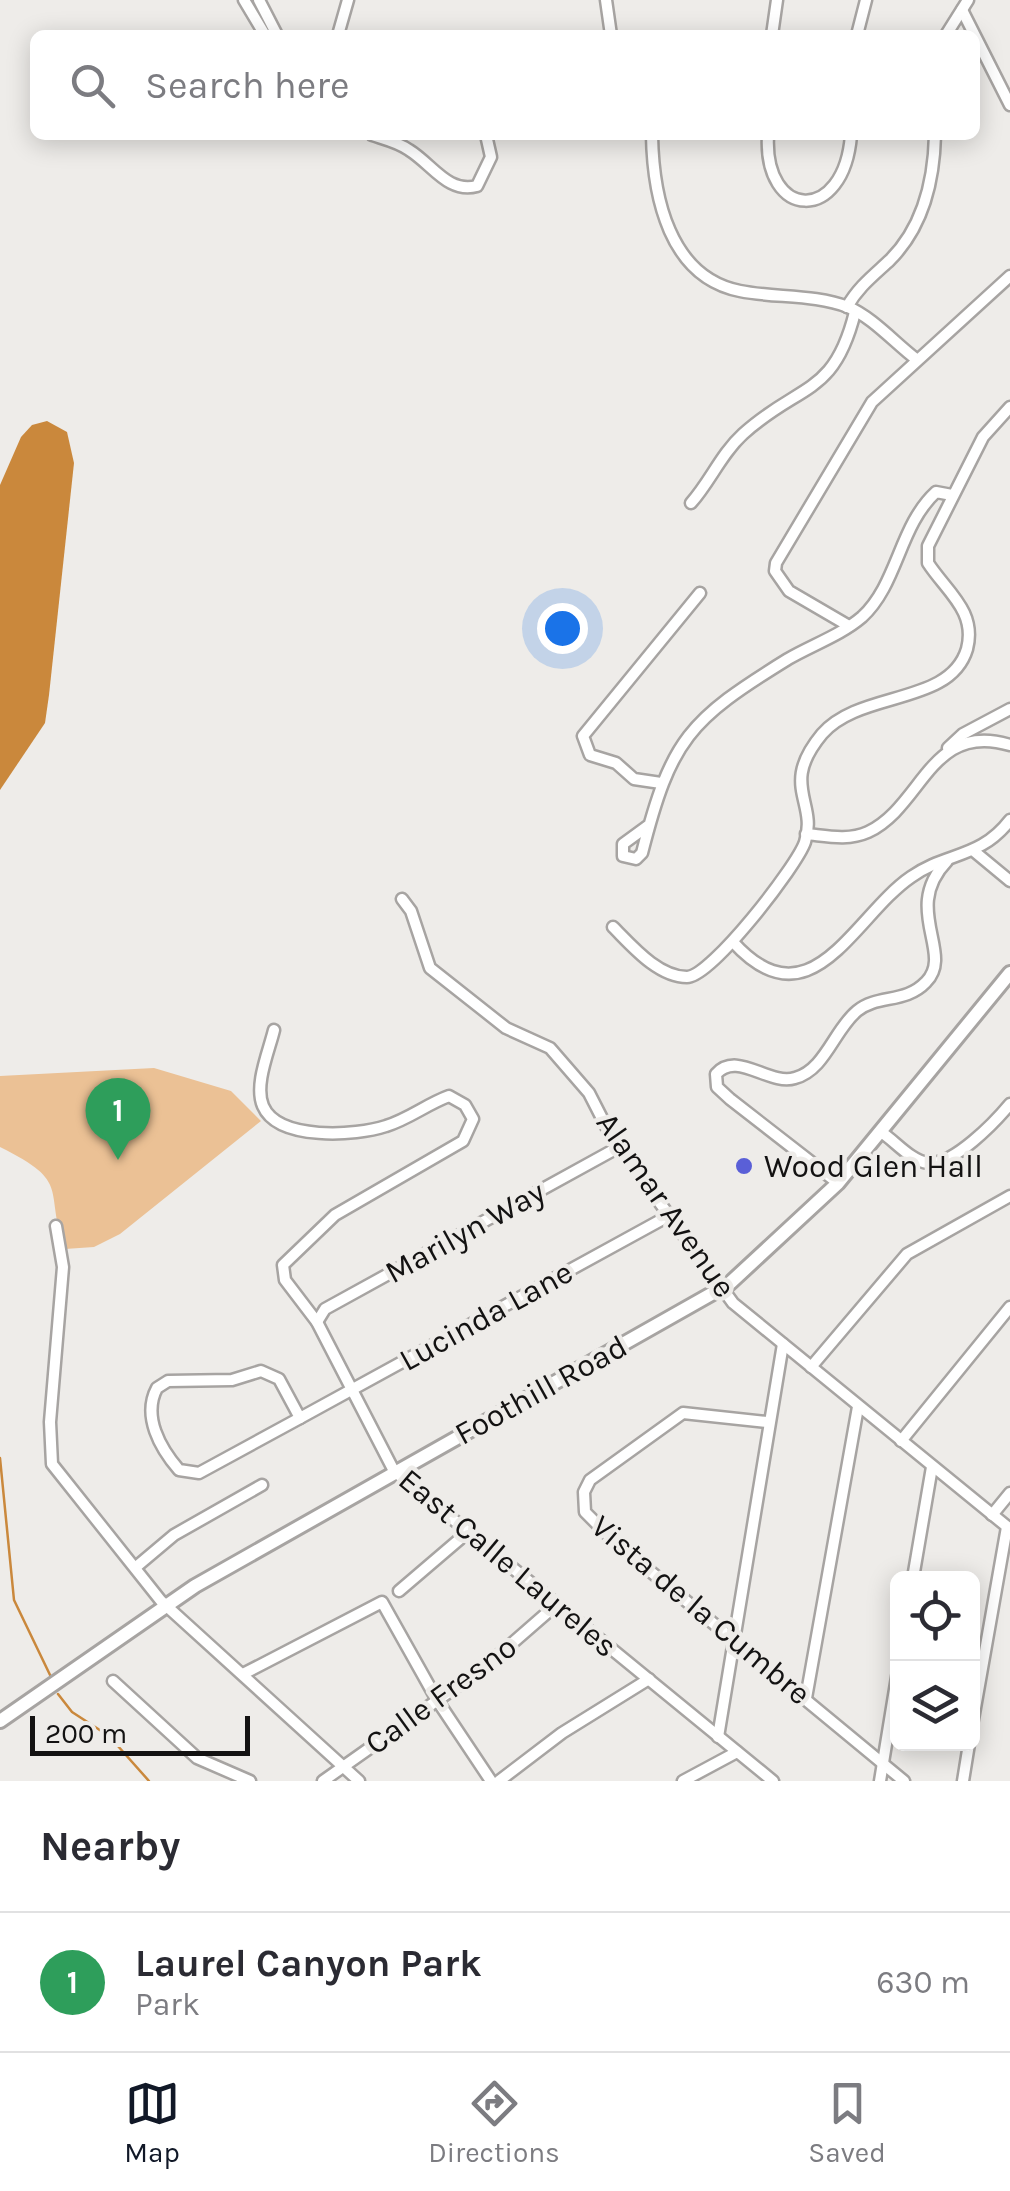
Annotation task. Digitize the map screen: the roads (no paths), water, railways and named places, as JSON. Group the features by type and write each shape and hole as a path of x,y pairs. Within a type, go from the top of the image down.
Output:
{"main road":[{"name":"Foothill Road","path":"0,1722 167,1606 394,1471 721,1289 838,1183 1010,973"}],"street":[{"path":"244,0 262,30"},
{"path":"259,0 274,30"},
{"path":"339,30 348,0"},
{"path":"606,0 609,30"},
{"path":"773,30 778,0"},
{"path":"858,30 866,0"},
{"path":"949,30 965,5"},
{"path":"965,5 977,30"},
{"path":"980,37 1010,102"},
{"path":"385,140 411,150 449,182 468,188 477,186 488,170 486,140"},
{"path":"653,140 662,215 677,248 691,264 735,290 851,309 916,359"},
{"path":"768,140 767,165 775,182 790,195 808,200 828,194 844,176 850,140"},
{"path":"691,503 742,435 834,367 846,349 851,309 864,283 904,245 916,224 930,188 935,140"},
{"path":"849,626 790,591 775,566 872,402 1010,276"},
{"path":"613,927 660,969 688,977 700,973 732,942 803,847 806,834 800,781 806,758 822,735 862,705 939,682 964,656 968,628 963,608 927,559 952,495 983,437 1010,408"},
{"path":"650,825 661,783 682,742 711,711 863,616 878,596 918,512 936,492 952,495"},
{"path":"661,783 634,778 616,763 590,755 583,736 700,593"},
{"path":"806,834 840,838 872,829 963,734 1010,709"},
{"path":"948,748 988,742 1010,746"},
{"path":"732,942 767,970 803,971 840,950 901,884 924,868 975,852 1010,820"},
{"path":"975,852 1010,881"},
{"path":"838,1183 730,1100 717,1087 716,1074 726,1066 737,1066 774,1079 797,1078 820,1061 860,1008 907,997 926,982 936,958 926,919 927,889 947,861"},
{"name":"Alamar Avenue","path":"402,900 411,911 430,968 506,1028 550,1048 589,1093 619,1147 672,1214 721,1289 858,1407 1008,1528"},
{"name":"East Calle Laureles","path":"274,1030 260,1089 264,1108 278,1122 323,1134 383,1128 449,1096 465,1106 473,1118 463,1141 335,1215 283,1265 286,1280 317,1322 394,1471 773,1781"},
{"path":"882,1132 922,1162 937,1162 973,1141 1010,1104"},
{"name":"Marilyn Way","path":"317,1322 325,1309 619,1147"},
{"path":"811,1367 907,1254 1010,1196"},
{"name":"Lucinda Lane","path":"300,1418 279,1379 266,1372 232,1380 168,1381 157,1388 152,1400 153,1423 161,1444 176,1466 190,1474 300,1418 672,1214"},
{"path":"56,1226 63,1267 50,1456 167,1606 360,1781"},
{"path":"901,1441 1005,1322 1010,1307"},
{"path":"718,1737 767,1422 783,1344"},
{"path":"806,1698 858,1407"},
{"name":"Vista de la Cumbre","path":"767,1422 698,1412 679,1414 595,1475 583,1499 593,1524 904,1781"},
{"path":"913,1571 932,1466"},
{"path":"136,1567 174,1535 262,1486"},
{"path":"992,1515 1010,1493"},
{"path":"980,1681 1008,1528"},
{"path":"398,1591 468,1532"},
{"path":"246,1674 376,1603 389,1607 437,1700 495,1781 589,1715 650,1680"},
{"name":"Calle Fresno","path":"322,1781 511,1646 556,1605"},
{"path":"114,1681 197,1758 250,1781"},
{"path":"880,1781 890,1718"},
{"path":"963,1781 968,1751"},
{"path":"683,1781 737,1752"}],"waterway":[{"path":"0,1458 14,1600 51,1677"},
{"path":"58,1694 72,1712 109,1736 149,1781"}],"place":[{"name":"Laurel Canyon Park","path":"118,1160"},
{"name":"Wood Glen Hall","path":"744,1166"}]}
